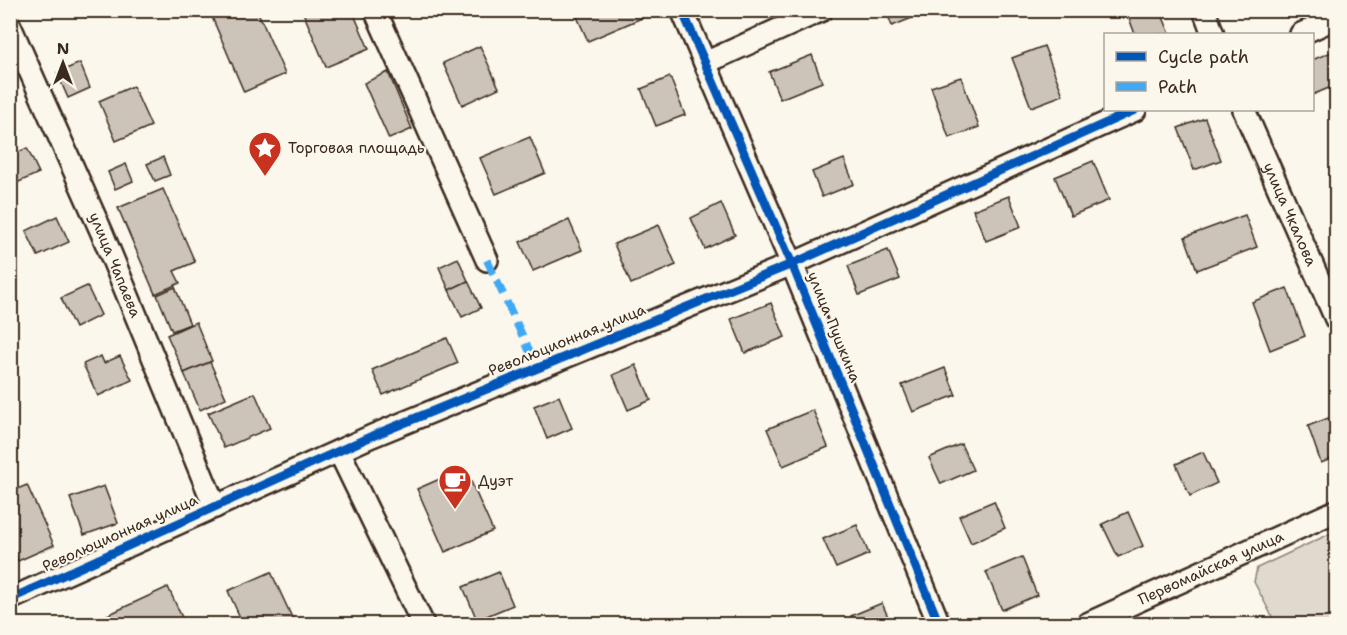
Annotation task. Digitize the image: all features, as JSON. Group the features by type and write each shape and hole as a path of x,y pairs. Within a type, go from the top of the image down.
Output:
{"street":[{"path":"375,10 487,260"},
{"name":"улица Пушкина","path":"682,10 792,264 939,624"},
{"path":"705,63 822,10"},
{"path":"1204,10 1213,33"},
{"path":"1303,33 1336,18"},
{"name":"улица Чапаева","path":"10,26 102,233 215,507"},
{"name":"Революционная улица","path":"10,599 339,451 537,367 792,264 1133,111"},
{"name":"улица Чкалова","path":"1244,111 1336,319"},
{"path":"339,451 423,624"},
{"name":"Первомайская улица","path":"1086,624 1336,512"}],"shaded area":[{"path":"1336,531 1336,624 1276,624 1254,582 1257,568"}],"building":[{"path":"209,10 257,10 285,74 244,92"},
{"path":"302,10 352,10 369,49 326,67"},
{"path":"574,10 641,10 644,17 588,41"},
{"path":"886,10 920,10 922,14 892,26"},
{"path":"1126,10 1160,10 1170,33 1135,33"},
{"path":"480,46 499,88 462,105 443,63"},
{"path":"1044,46 1063,95 1031,107 1012,58"},
{"path":"1336,50 1336,85 1314,94 1314,59"},
{"path":"812,55 822,82 780,99 769,72"},
{"path":"80,63 90,88 68,98 57,73"},
{"path":"388,72 412,129 389,139 364,83"},
{"path":"670,77 685,115 656,126 641,89"},
{"path":"961,77 979,127 949,138 931,87"},
{"path":"133,86 151,126 116,141 99,101"},
{"path":"1205,118 1221,160 1194,170 1178,128"},
{"path":"530,137 545,173 496,194 480,158"},
{"path":"27,148 39,173 10,186 10,156"},
{"path":"163,157 170,175 155,181 147,164"},
{"path":"844,159 854,184 822,197 812,172"},
{"path":"1093,161 1109,200 1071,216 1055,177"},
{"path":"126,164 133,181 115,189 108,172"},
{"path":"163,189 195,262 174,271 180,283 155,294 118,208"},
{"path":"1009,196 1021,227 986,241 973,210"},
{"path":"721,203 735,235 705,249 691,218"},
{"path":"1245,215 1257,247 1197,270 1185,237"},
{"path":"57,216 69,242 38,256 26,231"},
{"path":"569,220 582,250 533,271 520,242"},
{"path":"659,225 676,265 631,284 614,244"},
{"path":"888,250 900,279 859,295 848,266"},
{"path":"458,258 468,281 449,290 439,267"},
{"path":"468,281 481,308 462,317 449,290"},
{"path":"87,286 101,315 75,328 61,298"},
{"path":"175,287 190,324 172,331 157,295"},
{"path":"1287,288 1305,336 1270,350 1252,302"},
{"path":"771,303 785,337 745,353 731,319"},
{"path":"196,322 212,361 184,373 167,335"},
{"path":"447,338 458,363 383,395 372,370"},
{"path":"101,356 104,363 120,356 132,380 98,396 83,364"},
{"path":"210,362 226,398 200,410 184,373"},
{"path":"636,365 651,400 628,410 613,375"},
{"path":"945,368 956,395 913,412 902,385"},
{"path":"255,393 270,428 224,448 208,413"},
{"path":"559,396 572,428 547,439 534,406"},
{"path":"813,410 828,447 783,466 767,429"},
{"path":"1336,415 1336,457 1321,463 1308,426"},
{"path":"961,444 973,470 941,484 929,458"},
{"path":"1203,452 1217,483 1190,496 1176,464"},
{"name":"Дуэт","path":"465,468 493,531 445,552 417,489"},
{"path":"27,485 54,545 18,561 10,544 10,492"},
{"path":"104,486 118,523 84,535 70,498"},
{"path":"994,501 1005,528 971,543 959,516"},
{"path":"1128,512 1143,546 1118,557 1102,524"},
{"path":"857,525 869,554 836,568 823,539"},
{"path":"1022,557 1037,595 1002,610 986,572"},
{"path":"271,572 295,624 243,624 228,591"},
{"path":"499,572 513,605 477,620 463,587"},
{"path":"168,587 185,624 88,624"},
{"path":"882,603 891,624 855,624 851,616"}],"marked path":[{"path":"487,260 537,367"}],"cycle path":[{"path":"682,10 792,264 939,624"},
{"path":"10,599 372,436 792,264 1133,111"}],"place":[{"name":"Торговая площадь","path":"265,177"},
{"name":"Дуэт","path":"455,510"}]}
